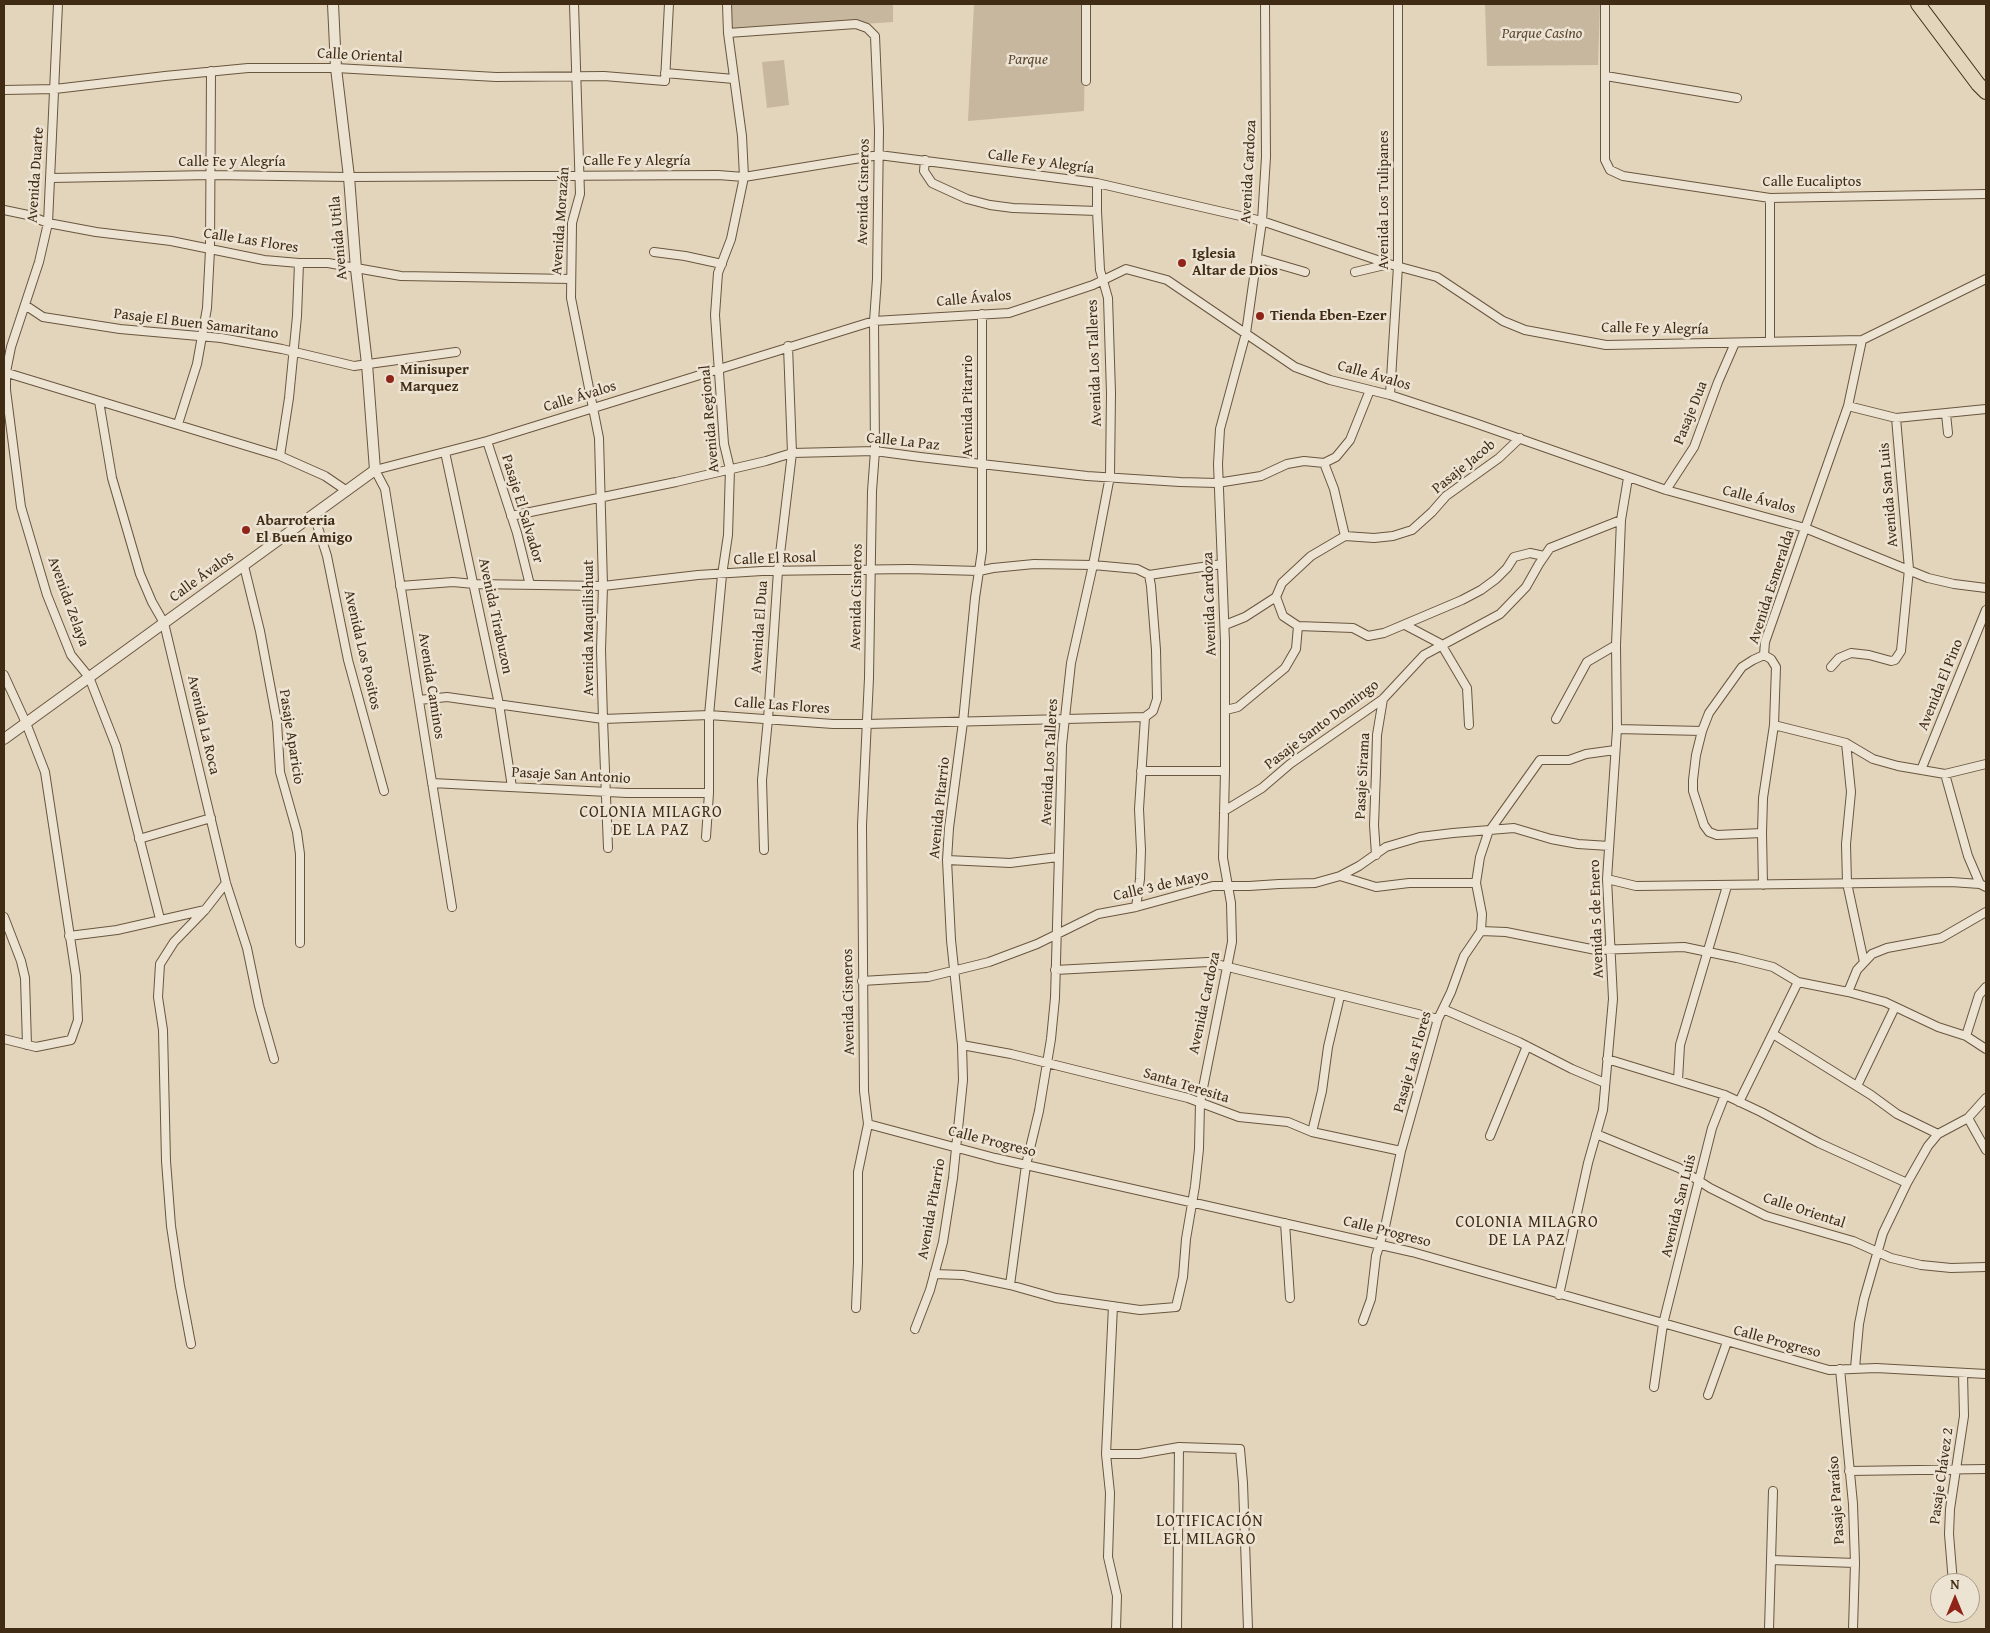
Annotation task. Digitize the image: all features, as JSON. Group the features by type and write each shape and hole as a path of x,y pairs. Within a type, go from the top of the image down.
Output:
{"highway":[{"path":"1918,4 1986,92"}],"street":[{"name":"Avenida Duarte","path":"5,372 48,223 58,4"},
{"name":"Avenida Utila","path":"332,4 336,68 349,177 375,470"},
{"name":"Avenida Morazán","path":"574,4 580,194 572,223 570,298 593,409"},
{"path":"665,77 669,4"},
{"name":"Avenida Regional","path":"706,836 709,793 709,715 722,575 728,535 730,469 724,444 715,315 718,273 731,239 744,177 742,136 728,33 727,4"},
{"path":"1086,4 1086,81"},
{"name":"Avenida Cardoza","path":"1112,1306 1140,1310 1176,1307 1183,1277 1199,1149 1200,1103 1232,942 1231,903 1223,858 1226,710 1225,625 1218,483 1220,429 1233,379 1242,354 1262,221 1266,158 1265,4"},
{"name":"Avenida Los Tulipanes","path":"1390,395 1398,266 1398,4"},
{"path":"1605,4 1606,76 1737,98"},
{"name":"Avenida Cisneros","path":"728,33 856,24 867,28 875,36 878,68 877,279 874,321 875,451 870,571 869,678 862,825 864,1091 868,1124 858,1172 856,1308"},
{"name":"Calle Oriental","path":"4,90 55,89 248,68 336,68 496,77 577,75 734,79"},
{"path":"178,424 197,364 207,308 210,250 211,71"},
{"name":"Calle Eucaliptos","path":"1606,76 1605,160 1610,170 1623,176 1770,198 1986,194"},
{"name":"Calle Fe y Alegría","path":"51,178 211,175 349,177 718,175 744,177 878,155 925,160 1097,183 1262,221 1389,264 1437,277 1503,321 1524,330 1606,345 1735,343 1770,340 1862,340 1986,279"},
{"path":"925,160 924,170 932,182 967,199 990,206 1097,211"},
{"name":"Avenida Los Talleres","path":"1010,1285 1026,1165 1039,1111 1051,1039 1061,813 1062,745 1072,663 1110,476 1111,393 1108,298 1100,270 1097,183"},
{"path":"1770,198 1770,340"},
{"name":"Calle Las Flores","path":"4,210 28,215 48,223 171,242 264,260 328,263 401,276 470,279 571,279"},
{"path":"654,252 686,256 722,264"},
{"path":"1257,258 1305,272"},
{"path":"280,456 293,351 299,263"},
{"path":"1355,272 1389,264"},
{"name":"Calle Ávalos","path":"4,739 375,470 487,441 719,370 788,346 874,321 1009,314 1093,285 1126,269 1167,280 1295,367 1330,380 1390,395 1520,438 1666,490 1806,528 1928,578 1986,588"},
{"name":"Pasaje El Buen Samaritano","path":"25,305 43,317 111,328 201,336 293,351 354,366 456,352"},
{"name":"Avenida Pitarrio","path":"914,1329 944,1242 963,1080 962,1045 954,971 947,860 948,828 963,722 982,551 982,314"},
{"name":"Avenida Esmeralda","path":"1763,885 1763,798 1774,725 1776,668 1771,659 1764,656 1766,642 1848,406 1862,340"},
{"name":"Pasaje Dua","path":"1666,490 1694,447 1718,382 1735,343"},
{"name":"Avenida El Dua","path":"764,850 762,780 778,571 792,453 788,346"},
{"path":"5,372 280,456 326,476 347,491"},
{"name":"Avenida Zelaya","path":"5,372 21,507 47,595 71,655 89,677 116,746 160,919"},
{"path":"1225,625 1245,617 1276,597 1282,583 1305,562 1345,536 1326,466 1350,440 1370,390"},
{"name":"Avenida La Roca","path":"99,401 112,478 140,574 152,602 164,623 226,883 247,948 259,1006 274,1058"},
{"path":"1848,406 1896,418 1986,409"},
{"name":"Avenida Maquilishuat","path":"593,409 599,438 603,586 603,719 608,848"},
{"path":"1946,414 1948,432"},
{"name":"Avenida San Luis","path":"1831,667 1839,658 1851,653 1869,655 1891,661 1895,660 1901,651 1909,569 1896,418"},
{"name":"Pasaje Jacob","path":"1345,536 1374,538 1393,536 1412,530 1446,496 1499,458 1520,438"},
{"name":"Pasaje El Salvador","path":"487,441 511,516 530,585"},
{"name":"Calle La Paz","path":"511,516 601,498 792,453 875,451 1087,476 1218,483 1261,476 1286,464 1304,461 1326,466"},
{"name":"Avenida Tirabuzon","path":"445,452 499,704 512,787"},
{"name":"Avenida Caminos","path":"375,470 385,490 452,907"},
{"name":"Avenida 5 de Enero","path":"1560,1295 1588,1163 1603,1110 1613,999 1607,880 1617,728 1616,645 1621,520 1628,478"},
{"name":"Avenida Los Positos","path":"314,515 327,556 348,660 384,791"},
{"name":"Pasaje Santo Domingo","path":"1224,811 1262,788 1290,764 1383,699 1424,655 1441,644 1500,614 1526,587 1550,548 1621,520"},
{"path":"1276,597 1283,616 1298,626 1353,628 1368,636 1384,633 1406,625 1481,590 1507,568 1514,557 1530,553 1544,556"},
{"name":"Calle El Rosal","path":"400,586 453,582 603,586 698,575 778,571 909,569 979,571 1034,564 1093,565 1137,569 1149,575"},
{"path":"1136,907 1140,880 1139,809 1145,717 1153,711 1157,699 1152,586 1149,575 1222,564"},
{"name":"Pasaje Aparicio","path":"244,566 260,631 277,722 280,772 297,832 300,854 300,943"},
{"name":"Avenida El Pino","path":"1921,770 1986,610"},
{"path":"1406,625 1441,644 1467,688 1469,725"},
{"path":"1226,710 1238,707 1285,668 1296,649 1298,626"},
{"path":"1556,719 1587,662 1616,645"},
{"path":"1762,833 1718,834 1709,832 1704,825 1693,791 1693,780 1696,755 1709,713 1742,667 1764,656"},
{"path":"4,675 26,723 44,772 76,976 78,1020 71,1040 36,1047 4,1039"},
{"name":"Calle Las Flores","path":"419,700 447,697 603,719 709,715 866,724 1145,717"},
{"name":"Pasaje Sirama","path":"1376,855 1374,824 1377,735 1383,699"},
{"path":"1774,725 1846,743 1873,759 1898,766 1945,774 1986,764"},
{"path":"1617,728 1702,731"},
{"path":"1846,743 1851,792 1846,844 1847,884 1864,962"},
{"path":"1615,750 1586,754 1569,760 1540,760 1490,830 1480,858 1476,883 1482,914 1481,930 1506,932 1596,950 1684,947 1773,967 1798,982 1848,992 1884,1002 1938,1027 1966,1036 1986,1049"},
{"path":"1141,771 1225,771"},
{"path":"1945,774 1966,847 1983,886"},
{"name":"Pasaje San Antonio","path":"432,783 606,792 709,793"},
{"path":"139,839 211,818"},
{"name":"Calle 3 de Mayo","path":"862,981 928,978 989,962 1037,944 1098,914 1136,907 1213,886 1315,884 1340,876 1359,866 1386,847 1420,837 1514,828 1551,839 1578,844 1609,846"},
{"path":"947,860 1010,863 1058,857"},
{"path":"1340,876 1376,887 1410,883 1476,883"},
{"path":"1607,880 1636,886 1951,882 1983,886"},
{"path":"191,1344 171,1226 166,1161 163,1030 158,997 160,964 174,942 205,910 226,883"},
{"path":"1678,1080 1680,1045 1727,886"},
{"path":"69,936 117,930 205,910"},
{"path":"1848,992 1857,970 1872,954 1887,948 1941,938 1986,912"},
{"path":"5,920 21,961 25,978 27,1045"},
{"name":"Pasaje Las Flores","path":"1362,1321 1371,1299 1376,1256 1401,1151 1438,1019 1464,956 1481,930"},
{"path":"1055,970 1208,962 1438,1019"},
{"path":"1740,1102 1798,982"},
{"path":"1966,1036 1979,995 1986,987"},
{"path":"1312,1132 1322,1091 1328,1047 1340,996"},
{"path":"1858,1086 1895,1007"},
{"path":"1443,1009 1605,1083"},
{"path":"1773,1034 1858,1086 1897,1114 1938,1134"},
{"name":"Santa Teresita","path":"962,1045 1046,1063 1200,1103 1240,1117 1288,1122 1312,1132 1401,1151"},
{"path":"1490,1136 1527,1046"},
{"path":"1608,1059 1725,1095 1819,1143 1907,1183"},
{"name":"Avenida San Luis","path":"1654,1387 1663,1324 1712,1128 1725,1095"},
{"path":"1855,1368 1859,1324 1864,1298 1883,1233 1907,1183 1928,1146 1938,1134 1968,1118 1986,1098"},
{"path":"1968,1118 1986,1150"},
{"name":"Calle Progreso","path":"868,1124 1026,1165 1380,1244 1495,1274 1560,1295 1829,1370 1855,1368 1986,1374"},
{"name":"Calle Oriental","path":"1596,1134 1678,1168 1766,1216 1853,1241 1891,1258 1921,1265 1951,1268 1986,1267"},
{"path":"1285,1223 1290,1298"},
{"path":"934,1274 962,1275 1010,1285 1056,1298 1112,1306 1106,1454 1110,1493 1108,1557 1117,1596 1116,1629"},
{"path":"1708,1395 1727,1342"},
{"name":"Pasaje Paraíso","path":"1840,1369 1850,1471 1855,1563 1853,1629"},
{"name":"Pasaje Chávez 2","path":"1951,1573 1949,1534 1950,1509 1964,1416 1964,1373"},
{"path":"1106,1454 1139,1454 1179,1447 1240,1449 1248,1629"},
{"path":"1177,1629 1179,1447"},
{"path":"1850,1471 1986,1469"},
{"path":"1769,1629 1773,1491"},
{"path":"1771,1560 1855,1563"}],"green space":[{"path":"728,4 893,4 893,22 728,33"},
{"name":"Parque","path":"974,4 1086,4 1084,111 968,121"},
{"name":"Parque Casino","path":"1485,4 1600,4 1598,65 1487,66"},
{"path":"784,60 789,105 767,108 762,62"}],"place":[{"name":"Iglesia Altar de Dios","path":"1182,263"},
{"name":"Tienda Eben-Ezer","path":"1260,316"},
{"name":"Minisuper Marquez","path":"390,379"},
{"name":"Abarroteria El Buen Amigo","path":"246,530"}],"district":[{"name":"COLONIA MILAGRO DE LA PAZ","path":"651,822"},
{"name":"COLONIA MILAGRO DE LA PAZ","path":"1527,1232"},
{"name":"LOTIFICACIÓN EL MILAGRO","path":"1210,1531"}]}
